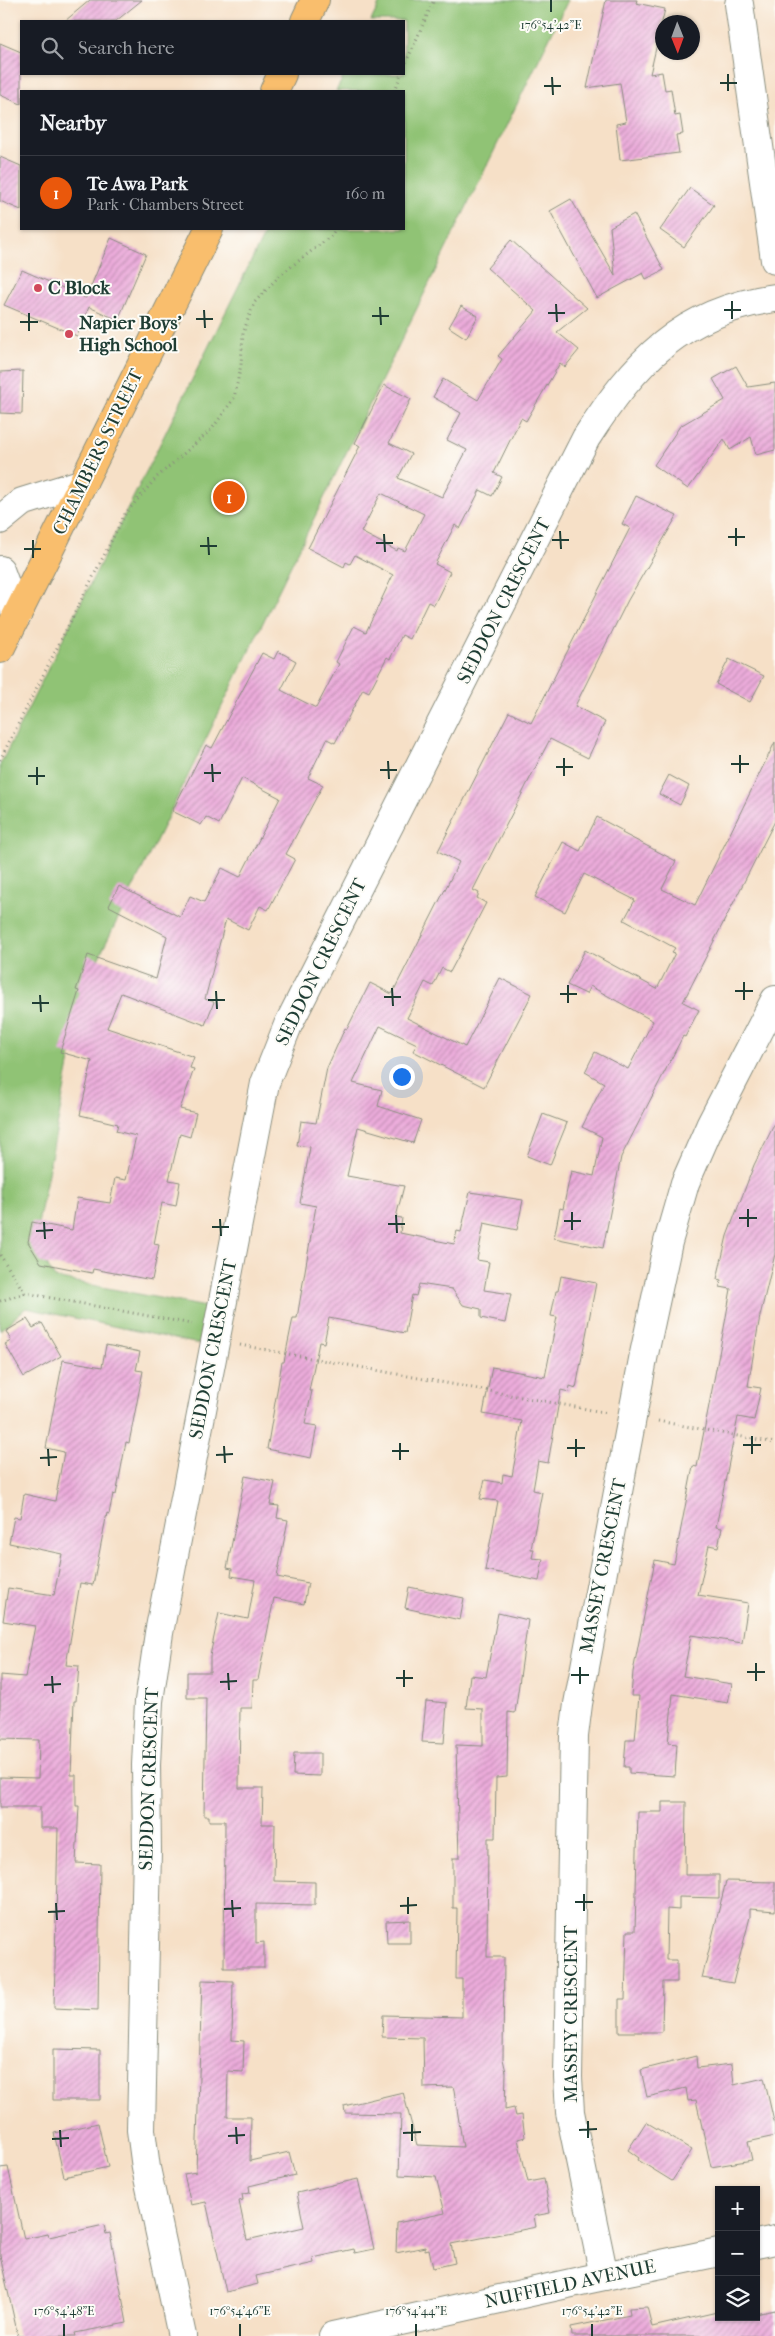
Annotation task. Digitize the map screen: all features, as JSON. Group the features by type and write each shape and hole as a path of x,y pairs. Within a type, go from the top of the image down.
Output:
{"main road":[{"path":"305,20 315,0"},
{"path":"274,90 282,75"},
{"name":"CHAMBERS STREET","path":"0,649 209,230"}],"street":[{"path":"739,4 775,260"},
{"name":"SEDDON CRESCENT","path":"182,2336 146,2168 141,2130 147,1851 146,1766 149,1701 159,1633 265,1083 288,1025 586,438 623,384 644,361 670,339 733,306 775,298"},
{"path":"0,520 22,502 83,483"},
{"path":"0,570 17,616"},
{"name":"MASSEY CRESCENT","path":"604,2276 570,2112 568,2077 574,1736 584,1671 632,1417 668,1242 684,1183 710,1126 775,1000"},
{"path":"760,2243 775,2240"},
{"name":"NUFFIELD AVENUE","path":"333,2336 715,2253"}],"path":[{"path":"405,64 434,0"},
{"path":"395,90 401,75"},
{"path":"0,760 125,514 157,477 212,430 234,398 243,333 254,303 279,276 331,236 335,230"},
{"path":"0,1255 25,1293"},
{"path":"0,1301 25,1293 216,1335 632,1417 775,1443"}],"green space":[{"path":"381,0 568,0 84,988 34,1245 55,1278 206,1307 199,1344 26,1308 0,1330 0,765 267,230 405,230 405,90 337,90 344,75 405,75 405,20 371,20"}],"building":[{"path":"90,0 142,0 117,20 66,20"},
{"path":"606,0 637,0 636,3 665,9 664,15 655,15 655,52 650,74 662,72 665,90 671,89 675,116 680,115 683,134 676,135 679,153 620,160 616,124 626,122 620,83 587,88"},
{"path":"0,43 20,52 20,104 0,95"},
{"path":"0,157 20,166 20,210 0,201"},
{"path":"690,188 714,205 684,247 660,230"},
{"path":"571,199 615,275 610,227 634,214 664,270 646,279 643,273 597,298 550,211"},
{"name":"C Block","path":"111,238 146,254 118,320 89,307 77,336 4,305 22,270 86,298"},
{"path":"511,240 587,308 557,332 579,350 565,367 560,363 526,421 521,418 494,473 502,477 492,496 480,490 460,529 455,525 435,564 450,572 434,605 428,602 410,639 402,635 390,659 387,657 369,692 363,689 335,743 327,739 308,778 323,785 286,854 295,859 268,910 260,906 248,930 226,919 205,999 214,1002 205,1025 121,993 107,1028 194,1057 190,1068 194,1069 180,1109 196,1113 190,1137 180,1134 169,1180 180,1182 176,1206 162,1203 154,1244 159,1245 152,1280 93,1269 92,1273 41,1263 28,1242 32,1222 72,1230 77,1198 110,1203 115,1178 126,1180 136,1136 116,1131 118,1124 80,1115 92,1061 60,1052 79,991 76,990 88,955 156,979 167,936 109,906 119,886 180,917 190,896 204,902 222,868 240,877 280,798 242,778 219,824 206,817 201,825 172,811 206,745 212,748 262,653 274,659 278,651 296,661 281,690 316,708 339,664 336,662 354,626 366,632 393,575 355,555 350,564 346,562 344,567 308,548 360,446 355,443 384,385 411,399 389,443 411,454 398,478 442,497 467,450 447,440 461,413 433,397 443,379 478,400 502,359 498,356 536,311 487,268","holes":["381,493 424,514 405,551 398,548 397,551 361,532"]},
{"path":"461,306 478,316 466,338 449,327"},
{"path":"736,366 748,387 775,383 775,450 756,455 751,437 730,450 724,439 688,489 654,465 680,426 725,400 713,379"},
{"path":"23,371 22,414 0,413 0,372"},
{"path":"636,496 677,516 628,600 575,706 605,722 588,758 550,739 473,890 479,893 477,898 486,903 450,972 442,968 433,986 425,982 407,1018 465,1047 500,978 532,994 484,1087 413,1051 417,1044 380,1026 353,1083 382,1090 378,1106 421,1120 413,1143 358,1127 347,1176 404,1186 396,1217 402,1218 400,1233 454,1244 457,1231 461,1232 470,1192 523,1200 517,1230 484,1223 477,1260 489,1262 484,1290 511,1294 505,1323 481,1318 481,1309 463,1305 452,1289 419,1284 416,1296 412,1295 405,1333 329,1318 324,1343 319,1342 309,1391 312,1391 305,1424 317,1426 311,1458 267,1449 282,1362 284,1362 293,1318 297,1318 316,1206 300,1203 310,1147 297,1145 301,1121 316,1123 327,1068 345,1028 347,1029 370,983 392,994 459,862 438,851 509,712 531,723 630,528 622,524"},
{"path":"729,659 764,676 750,702 716,684"},
{"path":"775,742 775,821 683,1002 699,1010 685,1037 683,1036 621,1157 603,1248 554,1238 560,1208 563,1209 571,1171 594,1176 602,1137 582,1127 604,1083 585,1072 595,1052 628,1069 653,1021 590,986 586,994 567,985 585,950 657,989 675,953 672,952 675,948 624,920 635,900 584,874 565,912 535,897 563,842 580,851 597,817 623,831 622,833 676,861 662,889 695,905"},
{"path":"669,775 689,786 680,805 659,794"},
{"path":"543,1114 567,1123 550,1165 527,1156"},
{"path":"775,1123 775,1254 760,1316 748,1386 761,1388 754,1420 738,1417 716,1527 722,1528 718,1547 709,1545 698,1595 748,1603 742,1643 691,1635 683,1676 732,1684 728,1703 673,1694 668,1743 677,1744 675,1776 629,1773 629,1767 624,1767 626,1740 635,1740 639,1696 631,1696 633,1672 655,1560 674,1564 693,1466 697,1467 731,1289 720,1287 721,1280 717,1279 727,1236 754,1165"},
{"path":"561,1276 596,1283 576,1388 570,1386 569,1392 561,1390 548,1463 538,1461 533,1490 542,1492 531,1549 534,1549 532,1558 543,1559 539,1581 485,1570 498,1501 480,1499 485,1480 502,1483 503,1474 512,1476 522,1421 483,1414 492,1367 545,1377 557,1317 551,1316"},
{"path":"27,1319 33,1328 42,1323 61,1356 24,1377 5,1344 11,1341 6,1331"},
{"path":"106,1345 140,1352 136,1370 143,1371 129,1443 126,1442 116,1495 113,1494 109,1514 107,1513 93,1585 80,1583 66,1665 79,1666 76,1701 74,1701 71,1775 76,1775 76,1806 79,1806 76,1863 100,1864 98,2010 54,2008 58,1828 40,1828 40,1807 0,1807 0,1777 38,1778 39,1740 0,1739 0,1675 25,1677 35,1626 3,1621 8,1588 54,1595 62,1554 9,1543 14,1517 20,1518 24,1494 55,1501 64,1452 46,1448 63,1360 102,1367"},
{"path":"245,1476 275,1482 270,1505 279,1506 277,1518 288,1520 277,1577 308,1583 304,1604 274,1598 258,1680 253,1680 252,1708 240,1708 239,1788 263,1788 262,1824 275,1824 274,1881 315,1882 315,1905 256,1904 256,1943 264,1942 264,1968 224,1968 225,1821 209,1821 209,1816 204,1816 206,1698 187,1698 187,1672 210,1672 210,1656 219,1613 248,1619 255,1580 231,1576 232,1569 227,1568"},
{"path":"409,1587 464,1598 460,1620 405,1608"},
{"path":"498,1613 528,1620 515,1713 508,1712 507,1777 496,1778 495,1838 488,1838 487,1957 504,1957 503,2059 506,2072 505,2110 514,2108 516,2116 522,2115 525,2137 518,2139 528,2182 544,2179 550,2213 534,2216 536,2227 451,2244 455,2263 433,2268 429,2249 425,2250 425,2247 396,2253 397,2223 445,2213 436,2177 399,2175 401,2114 345,2113 344,2106 403,2092 417,2145 463,2147 453,2087 424,2088 423,2038 382,2037 383,2015 462,2017 462,1979 456,1979 457,1908 453,1908 453,1858 459,1858 456,1745 483,1746 483,1709 466,1708 470,1675 486,1677"},
{"path":"426,1701 447,1703 444,1743 422,1742"},
{"path":"294,1753 320,1753 320,1776 293,1775"},
{"path":"662,1802 686,1802 685,1875 719,1875 719,1898 679,1897 679,1910 667,1909 666,1960 677,1960 677,1982 663,1982 662,2032 619,2032 619,1999 625,1999 627,1931 635,1931 638,1812 662,1812"},
{"path":"726,1881 775,1882 775,1911 750,1909 750,1917 733,1983 702,1978"},
{"path":"410,1920 410,1943 387,1943 386,1921"},
{"path":"202,1980 233,1981 232,2040 244,2041 243,2072 228,2071 227,2117 251,2117 250,2161 289,2152 295,2175 249,2186 250,2193 242,2194 243,2200 239,2201 247,2240 304,2227 297,2193 358,2179 374,2249 355,2253 354,2249 313,2258 314,2263 256,2276 258,2284 226,2292 206,2202 191,2205 184,2174 196,2172"},
{"path":"53,2049 100,2050 100,2100 53,2100"},
{"path":"696,2056 697,2068 732,2064 734,2085 764,2078 775,2126 775,2136 748,2142 752,2160 711,2167 696,2100 688,2101 686,2088 647,2097 641,2070"},
{"path":"646,2122 692,2150 672,2181 638,2160 639,2158 628,2150"},
{"path":"98,2123 108,2167 64,2177 54,2133"},
{"path":"8,2167 24,2239 48,2234 49,2237 104,2225 106,2234 110,2233 127,2323 75,2333 76,2336 18,2336 0,2256 0,2168"},
{"path":"647,2307 652,2327 715,2312 715,2321 760,2321 760,2313 775,2310 775,2336 572,2336 571,2327 630,2315 629,2308"}],"place":[{"name":"C Block","path":"38,288"},
{"name":"Napier Boys' High School","path":"69,334"},
{"name":"Te Awa Park","path":"229,497"}]}
